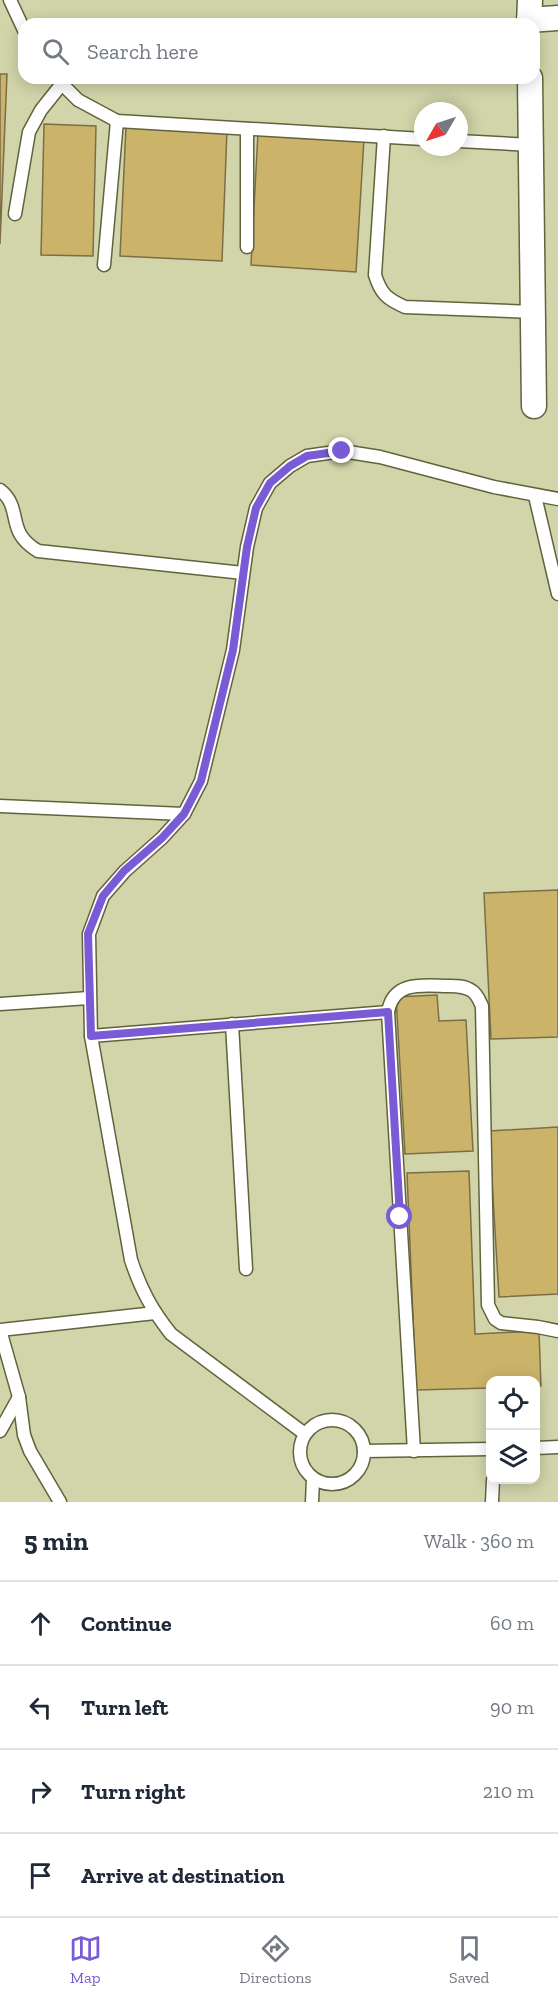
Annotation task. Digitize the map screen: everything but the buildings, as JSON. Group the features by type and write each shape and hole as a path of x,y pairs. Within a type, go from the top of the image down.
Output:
{"street":[{"path":"530,15 558,18"},
{"path":"530,84 534,406"}],"lane":[{"path":"10,0 18,18"},
{"path":"15,214 29,132 57,84"},
{"path":"62,84 78,100 117,121 414,138"},
{"path":"104,265 117,121"},
{"path":"247,129 247,247"},
{"path":"384,136 375,275 380,291 392,301 405,307 533,312"},
{"path":"468,142 531,145"},
{"path":"305,1434 171,1334 141,1289 131,1260 91,1036 88,934 103,896 124,871 162,838 184,814 201,781 233,650 247,547 256,508 270,483 290,466 307,456 342,451 380,457 494,488 558,500"},
{"path":"0,490 12,505 18,534 26,544 38,550 243,573"},
{"path":"535,496 558,594"},
{"path":"0,806 184,814"},
{"path":"414,1451 388,1012 390,1003 398,993 418,985 466,988 479,998 482,1006 488,1305 495,1319 501,1323 558,1331"},
{"path":"0,1004 89,998"},
{"path":"91,1036 388,1012"},
{"path":"232,1024 246,1269"},
{"path":"60,1502 24,1436 19,1397 0,1330 155,1313"},
{"path":"0,1431 19,1397"},
{"path":"330,1420 350,1425 357,1432 364,1451 358,1470 343,1483 323,1483 314,1479 301,1463 300,1443 305,1434 320,1422 330,1420"},
{"path":"540,1448 558,1447"},
{"path":"364,1451 486,1449"},
{"path":"312,1502 314,1479"},
{"path":"492,1502 493,1484"}],"route":[{"path":"342,451 307,456 290,466 270,483 256,508 247,547 233,650 201,781 184,814 162,838 124,871 103,896 88,934 89,1017 91,1036 388,1012 400,1217"}]}
